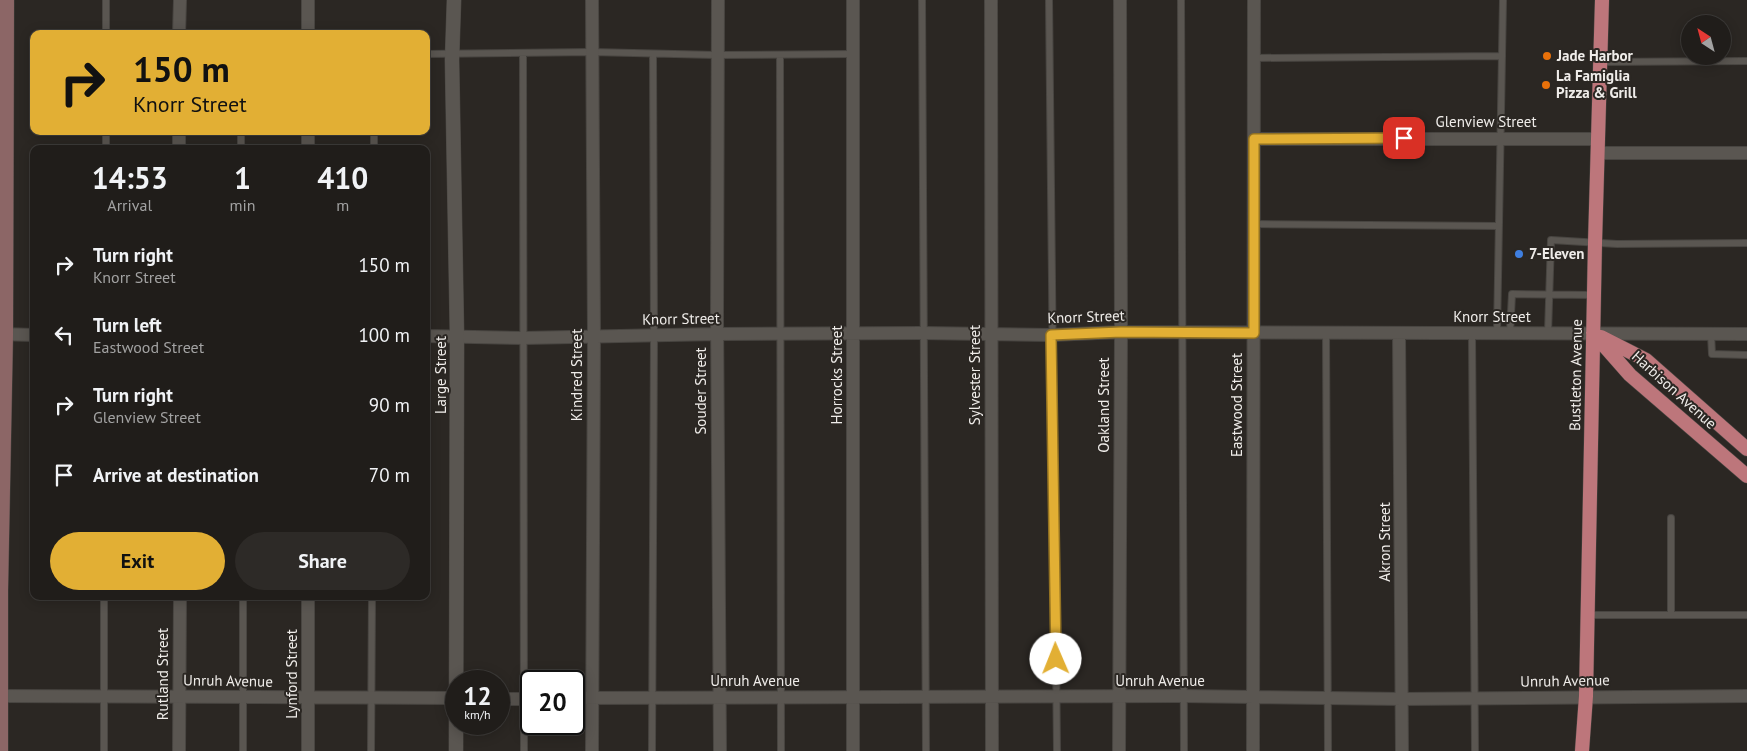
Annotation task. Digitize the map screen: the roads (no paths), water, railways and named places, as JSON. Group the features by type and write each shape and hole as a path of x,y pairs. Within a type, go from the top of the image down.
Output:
{"main road":[{"path":"1,751 3,154 7,0"},
{"name":"Bustleton Avenue","path":"1582,751 1586,696 1602,0"},
{"name":"Harbison Avenue","path":"1594,333 1646,360 1747,449"},
{"name":"Harbison Avenue","path":"1594,333 1630,375 1747,476"}],"street":[{"path":"179,30 180,0"},
{"path":"308,0 308,30"},
{"name":"Large Street","path":"454,0 457,336 456,670"},
{"name":"Kindred Street","path":"592,0 594,336 592,751"},
{"name":"Souder Street","path":"718,0 716,55 720,751"},
{"name":"Horrocks Street","path":"853,0 853,751"},
{"name":"Sylvester Street","path":"991,0 992,751"},
{"name":"Oakland Street","path":"1119,751 1120,0"},
{"name":"Eastwood Street","path":"1253,751 1254,0"},
{"name":"Glenview Street","path":"1254,139 1598,139"},
{"path":"1598,153 1747,153"},
{"name":"Knorr Street","path":"430,336 523,338 853,333 1051,335 1121,332 1747,334"},
{"name":"Akron Street","path":"1399,332 1402,751"},
{"path":"3,334 30,335"},
{"name":"Rutland Street","path":"180,600 180,751"},
{"name":"Lynford Street","path":"308,600 308,751"},
{"name":"Unruh Avenue","path":"0,696 104,698 445,698"},
{"name":"Unruh Avenue","path":"585,698 1183,696 1402,699 1747,696"},
{"name":"Large Street","path":"456,735 456,751"}],"lane":[{"path":"106,0 106,30"},
{"path":"922,0 926,751"},
{"path":"1049,0 1056,751"},
{"path":"1181,0 1184,751"},
{"path":"1503,0 1499,226 1504,333"},
{"path":"430,54 592,52 780,56 853,54"},
{"path":"523,53 523,338 528,670"},
{"path":"652,751 653,54"},
{"path":"780,56 781,751"},
{"path":"1255,58 1502,56"},
{"path":"1600,62 1747,61"},
{"path":"1254,224 1499,226"},
{"path":"1548,334 1551,240 1617,244 1747,243"},
{"path":"1504,333 1512,294 1594,295"},
{"path":"1326,332 1328,751"},
{"path":"1472,334 1476,751"},
{"path":"1711,334 1712,354 1747,355"},
{"path":"1671,518 1672,615"},
{"path":"104,600 104,751"},
{"path":"243,600 243,751"},
{"path":"371,751 372,600"},
{"path":"1587,615 1747,615"},
{"path":"524,751 525,735"}],"place":[{"name":"Jade Harbor","path":"1547,56"},
{"name":"La Famiglia Pizza & Grill","path":"1546,85"},
{"name":"7-Eleven","path":"1519,254"}]}
